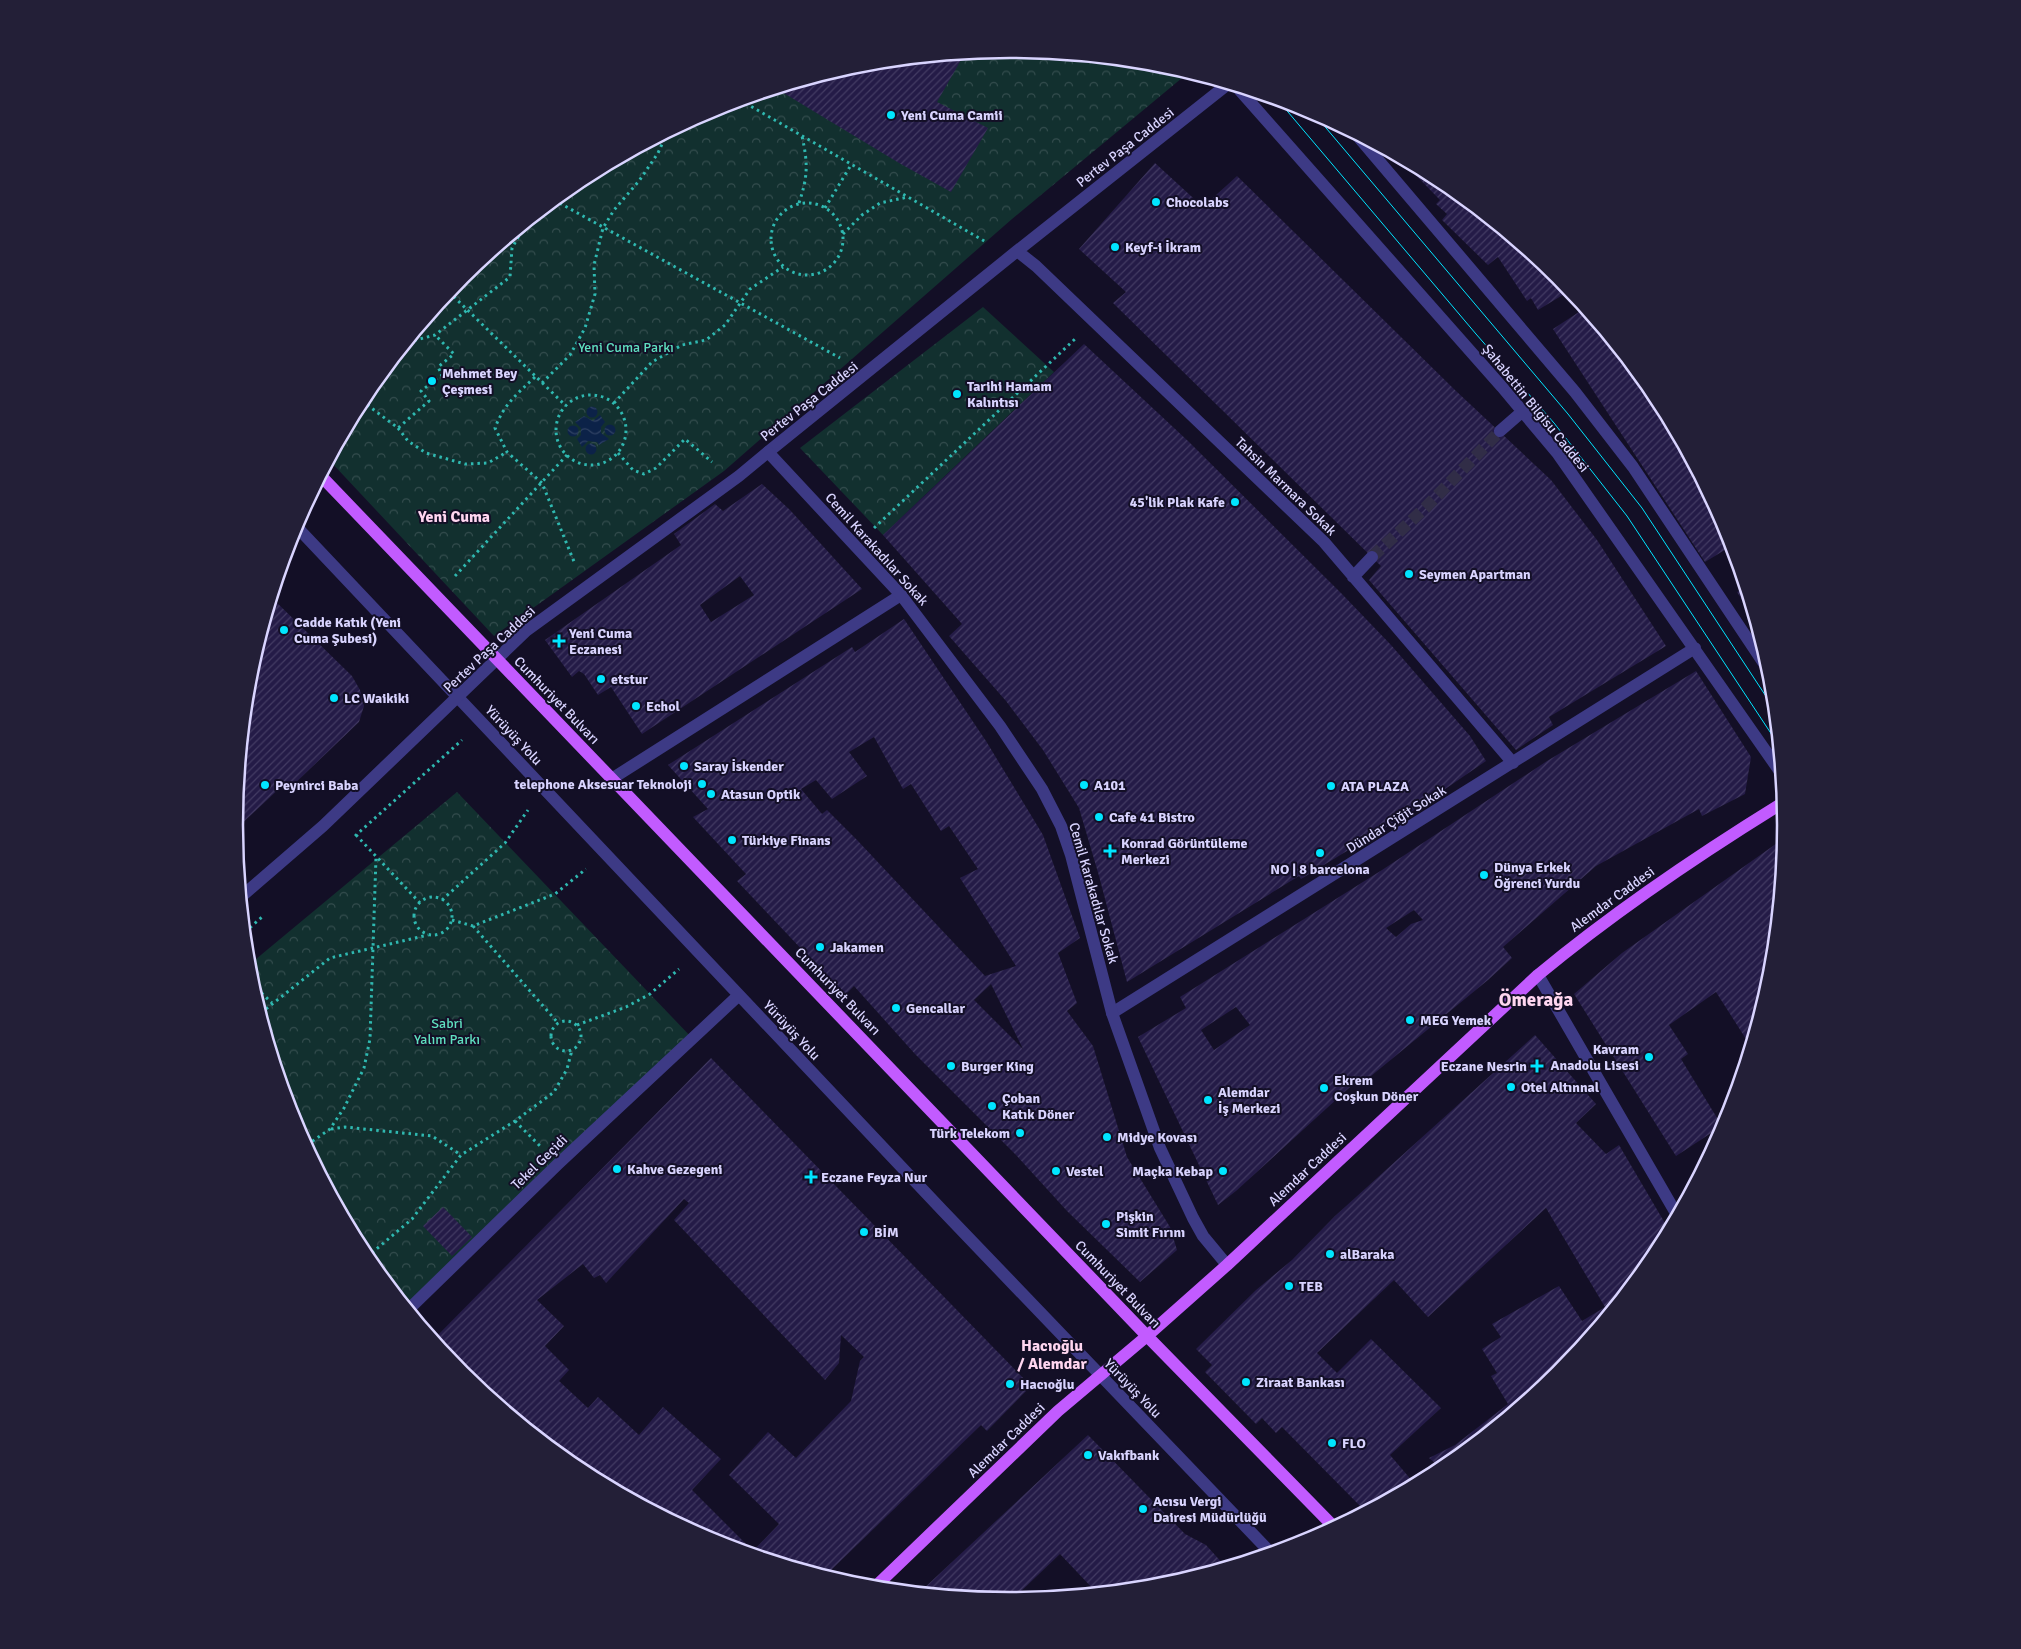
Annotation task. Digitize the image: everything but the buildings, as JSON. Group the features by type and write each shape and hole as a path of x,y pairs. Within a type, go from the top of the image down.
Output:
{"main road":[{"name":"Cumhuriyet Bulvarı","path":"325,481 1147,1336 1329,1522"},
{"name":"Alemdar Caddesi","path":"882,1580 1058,1411 1227,1265 1538,975 1576,943 1664,879 1777,806"}],"street":[{"name":"Pertev Paşa Caddesi","path":"247,892 323,826 526,632 581,589 733,480 1223,88"},
{"name":"Şahabettin Bilgisu Caddesi","path":"1243,94 1523,411 1558,454 1775,764"},
{"path":"1365,145 1576,392 1633,467 1757,652"},
{"name":"Tahsin Marmara Sokak","path":"1017,251 1036,266 1324,542 1513,763"},
{"path":"1500,432 1523,411"},
{"name":"Cemil Karakadılar Sokak","path":"768,452 901,595 1000,726 1042,789 1061,826 1071,855 1112,1013 1160,1148 1203,1236 1227,1265"},
{"name":"Yürüyüş Yolu","path":"302,532 459,696 482,723 698,952 1266,1548"},
{"path":"1353,577 1372,557"},
{"path":"613,778 901,595"},
{"name":"Dündar Çiğit Sokak","path":"1112,1013 1694,648"},
{"path":"1538,975 1674,1210"},
{"name":"Tekel Geçidi","path":"413,1304 558,1164 739,995"}],"path":[{"path":"747,104 851,165 964,227 986,242 1017,251"},
{"path":"799,203 806,183 807,160 802,136"},
{"path":"542,383 570,355 585,328 595,294 594,265 603,228 614,210 640,181 663,141"},
{"path":"826,208 851,165"},
{"path":"843,234 862,215 880,203 908,197"},
{"path":"799,203 811,203 826,208 832,212 840,223 843,234 843,247 838,258 830,267 819,274 794,273 783,267 776,258 772,247 771,236 774,225 780,215 788,207 799,203"},
{"path":"561,204 847,362 864,376"},
{"path":"417,340 436,335 510,277 512,248 517,238"},
{"path":"614,403 652,362 682,345 706,340 725,325 750,289 783,267"},
{"path":"454,297 566,406"},
{"path":"856,546 1094,321"},
{"path":"398,428 429,401 420,391 442,375 438,367 454,354 436,335"},
{"path":"535,377 516,394 501,412 495,428 507,452 542,483 576,565"},
{"path":"592,394 604,397 614,403 621,412 625,422 626,433 624,444 618,453 598,464 587,465 567,455 560,445 556,434 557,422 561,411 580,396 592,394"},
{"path":"368,406 398,428 408,441 426,453 465,464 488,463 507,452"},
{"path":"618,453 633,470 644,474 656,468 685,439 733,480"},
{"path":"452,578 567,455"},
{"path":"420,903 356,835 482,723"},
{"path":"442,900 505,843 543,788"},
{"path":"473,926 555,894 605,854"},
{"path":"312,1141 330,1129 344,1108 364,1068 370,1038 376,857"},
{"path":"266,1008 330,958 428,935 440,934 446,930 452,920 451,908 442,900 430,898 420,903 416,908 415,921 422,932 428,935"},
{"path":"452,920 473,926 558,1023"},
{"path":"578,1025 582,1039 580,1044 572,1050 562,1051 554,1045 551,1040 552,1030 558,1023 568,1020 578,1025 626,1007 650,994 698,952"},
{"path":"263,994 272,1003"},
{"path":"374,1252 412,1220 461,1155 516,1121 554,1092 571,1062 572,1050"},
{"path":"516,1121 558,1164"},
{"path":"330,1129 345,1127 432,1136 461,1155"}],"green space":[{"name":"Yeni Cuma Parkı","path":"1010,58 1061,59 1111,64 1183,78 1012,219 724,471 494,636 334,465 373,398 434,319 468,282 544,216 584,187 627,160 717,116 764,98 861,72 910,64 960,59"},
{"path":"983,307 1054,372 883,535 800,448"},
{"name":"Sabri Yalım Parkı","path":"457,792 693,1039 413,1305 373,1251 346,1208 323,1164 302,1118 284,1071 270,1023 256,959"}],"water":[{"path":"592,406 598,412 592,418 586,412"},
{"path":"600,415 605,422 601,427 601,433 609,439 599,445 597,442 588,441 582,447 577,439 581,435 581,428 575,422 584,416 593,421"},
{"path":"610,424 616,430 610,436 604,430"},
{"path":"573,425 579,431 573,437 567,431"},
{"path":"591,443 597,449 591,455 585,449"}],"tunnel":[{"path":"1372,557 1425,508 1500,431"}],"tram line":[{"path":"1285,109 1554,423 1627,516 1772,735"},
{"path":"1323,125 1568,414 1642,508 1767,697"}],"place":[{"name":"Yeni Cuma Camii","path":"891,115"},
{"name":"Chocolabs","path":"1156,202"},
{"name":"Keyf-i İkram","path":"1115,247"},
{"name":"Mehmet Bey Çeşmesi","path":"432,381"},
{"name":"Tarihi Hamam Kalıntısı","path":"957,394"},
{"name":"45'lik Plak Kafe","path":"1235,502"},
{"name":"Seymen Apartman","path":"1409,574"},
{"name":"Cadde Katık (Yeni Cuma Şubesi)","path":"284,630"},
{"name":"Yeni Cuma Eczanesi","path":"559,641"},
{"name":"etstur","path":"601,679"},
{"name":"LC Waikiki","path":"334,698"},
{"name":"Echol","path":"636,706"},
{"name":"Saray İskender","path":"684,766"},
{"name":"telephone Aksesuar Teknoloji","path":"702,784"},
{"name":"Peynirci Baba","path":"265,785"},
{"name":"A101","path":"1084,785"},
{"name":"ATA PLAZA","path":"1331,786"},
{"name":"Atasun Optik","path":"711,794"},
{"name":"Cafe 41 Bistro","path":"1099,817"},
{"name":"Türkiye Finans","path":"732,840"},
{"name":"Konrad Görüntüleme Merkezi","path":"1110,851"},
{"name":"NO | 8 barcelona","path":"1320,853"},
{"name":"Dünya Erkek Öğrenci Yurdu","path":"1484,875"},
{"name":"Jakamen","path":"820,947"},
{"name":"Gencallar","path":"896,1008"},
{"name":"MEG Yemek","path":"1410,1020"},
{"name":"Kavram Anadolu Lisesi","path":"1649,1057"},
{"name":"Burger King","path":"951,1066"},
{"name":"Eczane Nesrin","path":"1537,1066"},
{"name":"Otel Altınnal","path":"1511,1087"},
{"name":"Ekrem Coşkun Döner","path":"1324,1088"},
{"name":"Alemdar İş Merkezi","path":"1208,1100"},
{"name":"Çoban Katık Döner","path":"992,1106"},
{"name":"Türk Telekom","path":"1020,1133"},
{"name":"Midye Kovası","path":"1107,1137"},
{"name":"Kahve Gezegeni","path":"617,1169"},
{"name":"Vestel","path":"1056,1171"},
{"name":"Maçka Kebap","path":"1223,1171"},
{"name":"Eczane Feyza Nur","path":"811,1177"},
{"name":"Pişkin Simit Fırını","path":"1106,1224"},
{"name":"BİM","path":"864,1232"},
{"name":"alBaraka","path":"1330,1254"},
{"name":"TEB","path":"1289,1286"},
{"name":"Ziraat Bankası","path":"1246,1382"},
{"name":"Hacıoğlu","path":"1010,1384"},
{"name":"FLO","path":"1332,1443"},
{"name":"Vakıfbank","path":"1088,1455"},
{"name":"Acısu Vergi Dairesi Müdürlüğü","path":"1143,1509"}],"district":[{"name":"Yeni Cuma","path":"454,516"},
{"name":"Ömerağa","path":"1536,999"},
{"name":"Hacıoğlu / Alemdar","path":"1052,1354"}]}
